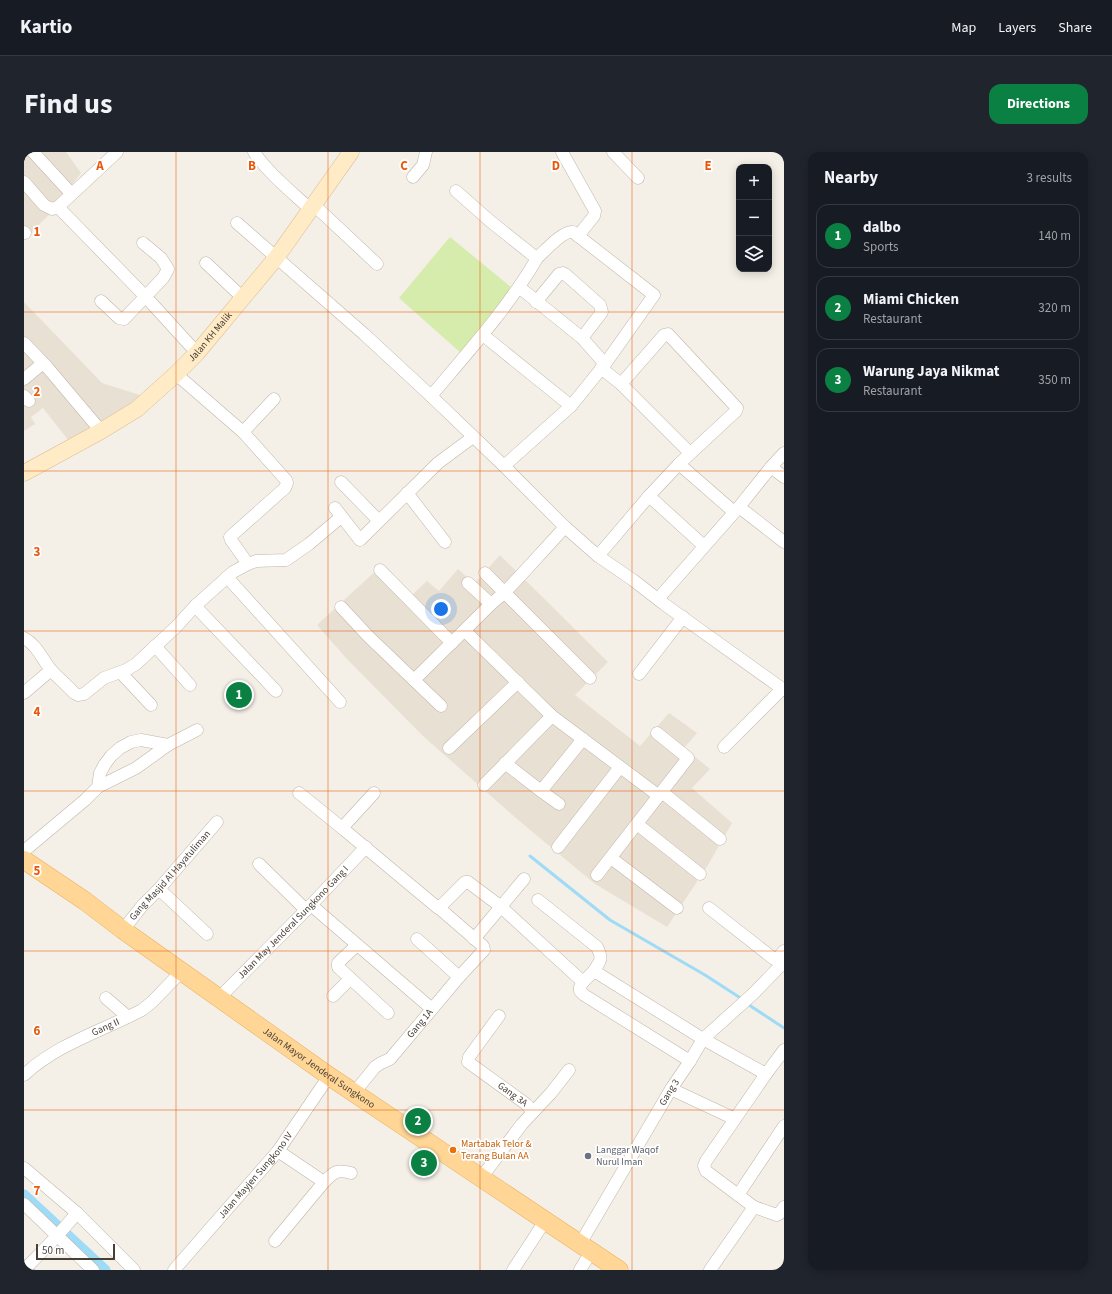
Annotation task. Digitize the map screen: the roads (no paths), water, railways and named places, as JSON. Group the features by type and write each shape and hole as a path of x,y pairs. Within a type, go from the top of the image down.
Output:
{"main road":[{"name":"Jalan Mayor Jenderal Sungkono","path":"24,860 84,901 181,972 329,1076 618,1270"}],"street":[{"path":"33,152 68,190"},
{"path":"24,182 44,205 52,209 58,207 117,152"},
{"path":"254,152 280,181 313,207 377,264"},
{"name":"Jalan KH Malik","path":"24,473 101,431 137,409 176,374 197,353 276,258 351,152"},
{"path":"413,177 423,165 426,152"},
{"path":"562,152 595,211 594,216 578,236"},
{"path":"614,152 638,178"},
{"path":"456,191 490,222 536,259"},
{"path":"58,207 145,296 197,353"},
{"path":"237,223 364,334 504,466 565,527 598,556 783,689 724,747"},
{"path":"431,396 483,335 519,288 536,262 536,259 563,234 570,231 578,236 654,295 603,366 571,406 504,466"},
{"path":"101,301 122,320 127,317 163,278 168,269 160,258 143,243"},
{"path":"206,263 244,298"},
{"path":"536,302 559,274 565,274 602,308 602,312 582,338"},
{"path":"519,288 582,338 603,366 690,453"},
{"path":"598,556 649,496 679,464 736,412 737,408 670,334 664,334 621,384"},
{"path":"483,335 571,406"},
{"path":"24,343 101,431"},
{"path":"24,379 43,363"},
{"path":"176,374 242,432 287,483 285,488 230,537 248,564"},
{"path":"242,432 274,399"},
{"path":"24,638 34,646 51,670 74,693 81,695 104,678 136,664 195,606 233,572 256,561 286,560 309,544 338,513 360,540 438,463 473,437"},
{"path":"658,599 784,453"},
{"path":"679,464 736,509 782,536"},
{"path":"771,467 784,477"},
{"path":"341,482 379,521"},
{"path":"407,493 445,542"},
{"path":"649,496 704,546"},
{"path":"414,680 504,593 565,527"},
{"path":"380,570 452,643"},
{"path":"485,574 590,678"},
{"path":"226,577 340,702"},
{"path":"468,582 491,604"},
{"path":"195,606 276,691"},
{"path":"341,607 368,636 441,706"},
{"path":"639,674 683,617"},
{"path":"465,631 552,716 720,839"},
{"path":"155,646 190,685"},
{"path":"24,694 51,670"},
{"path":"120,672 151,705"},
{"path":"449,748 518,682"},
{"path":"484,785 552,716"},
{"path":"24,851 98,788 136,768 168,745 197,730"},
{"path":"597,875 688,758 657,733"},
{"path":"541,791 584,739"},
{"path":"98,788 100,774 105,764 120,748 131,742 141,740 168,745"},
{"path":"505,763 559,804"},
{"path":"558,847 620,767"},
{"path":"299,793 366,846 432,904 439,908 474,938 524,879"},
{"path":"342,828 374,793"},
{"name":"Gang Masjid Al Hayatuliman","path":"123,930 142,906 159,889 217,822"},
{"path":"637,824 700,874"},
{"name":"Jalan May Jenderal Sungkono Gang I","path":"219,998 309,908 366,846"},
{"path":"611,858 677,908"},
{"path":"259,864 309,908 357,945 432,1009"},
{"path":"439,908 466,882 500,906 583,982"},
{"path":"159,889 207,934"},
{"path":"538,900 597,947 601,955 601,960 594,971 580,986 580,991 584,995 690,1061"},
{"path":"709,908 774,959 776,960 784,951"},
{"name":"Gang 1A","path":"354,1093 375,1067 390,1059 459,977 484,950 483,946 474,938"},
{"path":"417,939 459,977"},
{"path":"357,945 337,964 338,967 388,1013"},
{"name":"Gang 3","path":"580,1270 585,1248 671,1089 703,1039 754,993 784,962"},
{"path":"594,971 703,1039 766,1074"},
{"name":"Gang II","path":"24,1074 45,1057 59,1049 142,1010 152,1002 181,972"},
{"path":"333,996 350,979"},
{"path":"106,998 128,1017"},
{"name":"Gang 3A","path":"482,1178 522,1124 533,1112 526,1104 468,1062 469,1057 499,1016"},
{"path":"784,1050 704,1166 706,1171 754,1206 777,1215 784,1207"},
{"path":"533,1112 551,1093 569,1070"},
{"name":"Jalan Mayjen Sungkono IV","path":"174,1270 278,1151 329,1076"},
{"path":"671,1089 736,1119"},
{"path":"738,1195 784,1126"},
{"path":"278,1151 324,1182"},
{"path":"24,1168 134,1270"},
{"path":"275,1241 334,1172 340,1171 351,1173"},
{"path":"24,1204 59,1233 93,1270"},
{"path":"710,1270 754,1206"},
{"path":"24,1270 75,1215"},
{"path":"512,1270 545,1221"}],"waterway":[{"path":"530,856 610,920 705,975 742,999"},
{"path":"746,1003 784,1028"},
{"path":"24,1195 105,1270"}],"place":[{"name":"dalbo","path":"239,695"},
{"name":"Miami Chicken","path":"418,1121"},
{"name":"Martabak Telor & Terang Bulan AA","path":"453,1150"},
{"name":"Langgar Waqof Nurul Iman","path":"588,1156"},
{"name":"Warung Jaya Nikmat","path":"424,1163"}]}
